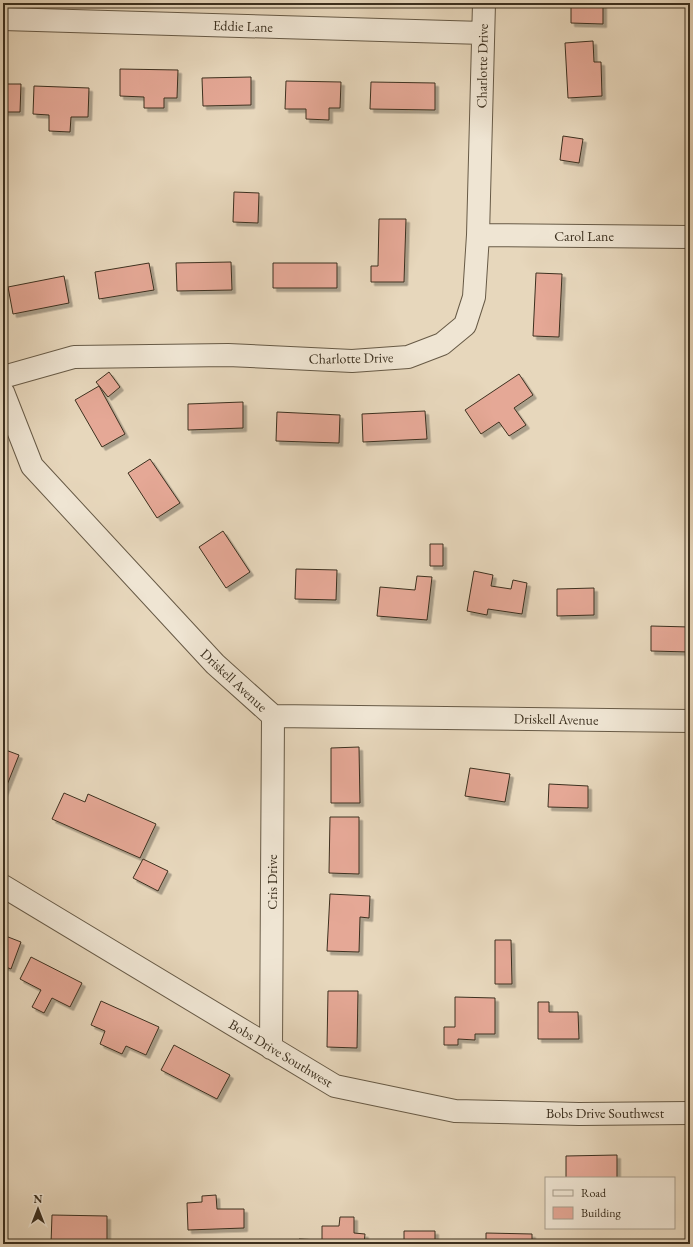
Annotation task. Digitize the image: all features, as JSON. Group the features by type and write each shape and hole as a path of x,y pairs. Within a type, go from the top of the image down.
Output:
{"street":[{"name":"Charlotte Drive","path":"3,377 74,358 228,356 352,361 408,357 442,344 465,325 474,297 478,235 484,3"},
{"name":"Eddie Lane","path":"3,19 483,33"},
{"name":"Carol Lane","path":"478,235 690,237"},
{"name":"Driskell Avenue","path":"3,392 32,466 215,664 273,716 690,721"},
{"name":"Cris Drive","path":"271,1048 273,716"},
{"name":"Bobs Drive Southwest","path":"3,886 335,1086 455,1111 579,1114 690,1113"}],"building":[{"path":"571,3 603,3 603,24 571,23"},
{"path":"593,41 594,62 601,62 602,96 568,98 565,43"},
{"path":"120,69 178,70 177,98 164,98 164,108 144,108 144,97 120,96"},
{"path":"251,77 251,105 203,106 202,78"},
{"path":"286,81 341,82 340,108 329,108 329,120 306,119 306,109 285,109"},
{"path":"371,82 435,83 435,110 370,109"},
{"path":"3,84 21,84 20,112 3,112"},
{"path":"34,86 89,88 88,117 71,117 70,132 49,131 49,115 33,114"},
{"path":"563,136 583,139 579,163 560,160"},
{"path":"234,192 259,193 258,223 233,222"},
{"path":"379,219 406,219 404,282 371,282 371,266 378,266"},
{"path":"231,262 232,290 177,291 176,263"},
{"path":"149,263 154,290 99,299 95,272"},
{"path":"273,263 337,263 337,288 273,288"},
{"path":"536,273 562,274 559,337 533,336"},
{"path":"64,276 69,303 13,314 8,287"},
{"path":"109,372 120,387 108,397 96,382"},
{"path":"519,374 533,395 514,408 526,425 509,436 499,422 481,434 465,410"},
{"path":"99,386 125,434 102,447 75,400"},
{"path":"243,402 243,428 188,430 188,404"},
{"path":"425,411 427,439 363,442 362,414"},
{"path":"277,412 340,415 339,443 276,441"},
{"path":"150,459 180,503 157,518 128,473"},
{"path":"223,531 250,572 226,588 199,547"},
{"path":"430,544 443,544 443,566 430,566"},
{"path":"296,569 337,570 336,600 295,599"},
{"path":"474,571 493,575 491,586 511,589 513,580 527,583 522,614 488,609 487,615 467,611"},
{"path":"417,576 432,577 427,620 377,616 380,587 415,590"},
{"path":"594,588 594,615 557,616 557,589"},
{"path":"651,626 690,627 690,652 651,651"},
{"path":"359,747 360,803 331,803 331,748"},
{"path":"3,749 19,755 3,795"},
{"path":"470,768 510,774 505,802 465,796"},
{"path":"549,784 588,786 588,808 548,807"},
{"path":"64,793 85,802 88,794 156,824 140,858 52,819"},
{"path":"330,817 359,817 359,874 329,873"},
{"path":"143,859 168,871 158,891 133,878"},
{"path":"330,894 370,896 369,918 360,917 359,952 327,951"},
{"path":"3,935 21,942 11,969 3,966"},
{"path":"495,940 511,940 512,984 495,984"},
{"path":"31,957 82,983 70,1007 52,998 44,1013 32,1007 41,990 20,979"},
{"path":"328,991 358,991 357,1048 327,1047"},
{"path":"455,997 495,998 495,1034 475,1034 475,1040 458,1039 458,1045 444,1045 444,1027 455,1027"},
{"path":"101,1001 159,1027 146,1055 126,1046 122,1054 100,1044 105,1031 91,1025"},
{"path":"538,1002 549,1002 549,1012 578,1012 579,1039 538,1039"},
{"path":"174,1045 230,1075 217,1099 161,1070"},
{"path":"617,1155 617,1177 566,1177 566,1156"},
{"path":"216,1195 217,1209 244,1209 244,1228 188,1230 187,1203 202,1202 202,1196"},
{"path":"52,1215 107,1216 107,1244 51,1244"},
{"path":"340,1217 354,1217 354,1233 365,1234 364,1244 298,1244 299,1239 322,1240 322,1226 339,1226"},
{"path":"404,1231 435,1231 435,1244 404,1244"},
{"path":"486,1233 532,1234 532,1244 486,1244"}]}
